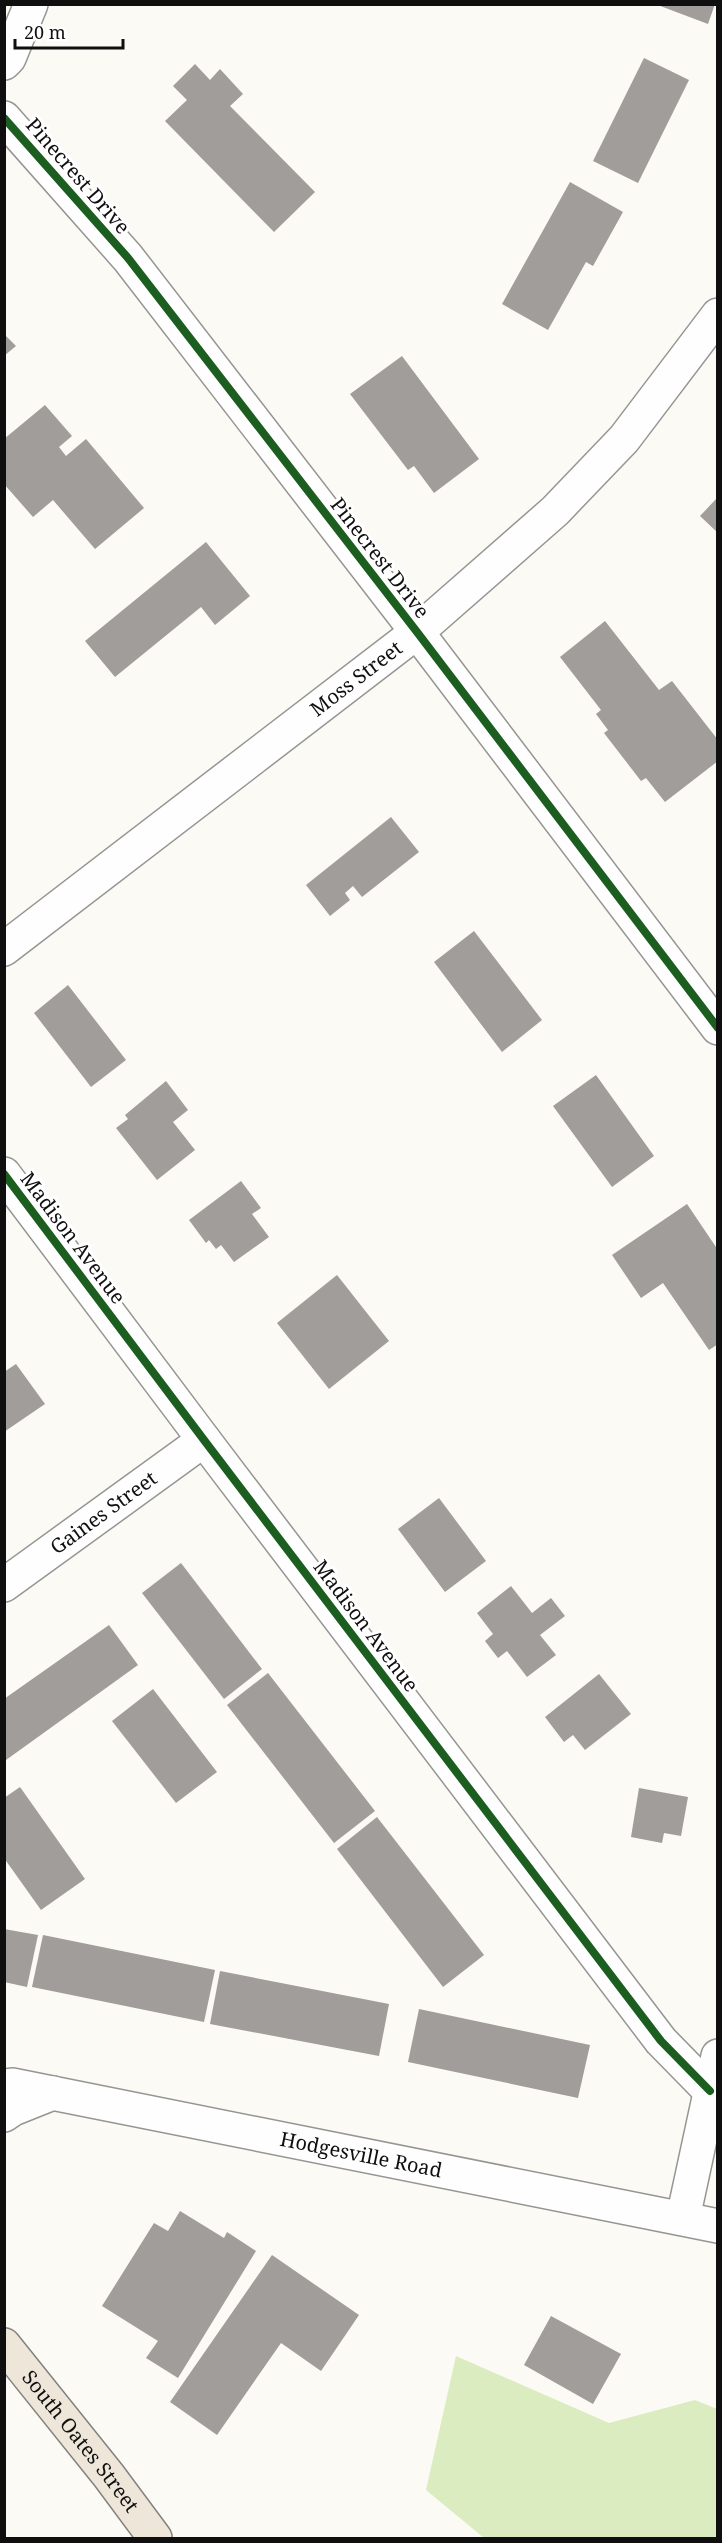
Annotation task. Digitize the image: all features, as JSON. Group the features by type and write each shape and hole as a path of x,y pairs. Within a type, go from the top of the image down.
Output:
{"main road":[{"name":"South Oates Street","path":"4,2345 109,2476 155,2538"}],"street":[{"path":"4,63 9,58 31,4"},
{"name":"Pinecrest Drive","path":"4,118 128,258 417,632 717,1028"},
{"name":"Moss Street","path":"4,949 417,632 555,511 624,439 717,315"},
{"name":"Madison Avenue","path":"4,1174 661,2041 710,2091"},
{"name":"Gaines Street","path":"4,1585 204,1440"},
{"path":"683,2218 717,2056"},
{"name":"Hodgesville Road","path":"6,2092 13,2109 53,2093 717,2226"}],"green space":[{"path":"456,2356 609,2423 695,2400 717,2409 717,2538 484,2538 426,2490"}],"building":[{"path":"655,4 715,4 708,24"},
{"path":"644,58 689,80 638,183 593,161"},
{"path":"195,64 210,80 220,69 243,94 230,106 315,192 274,232 165,121 187,100 173,86"},
{"path":"570,182 623,212 593,266 586,262 548,330 502,304"},
{"path":"4,334 16,346 4,356"},
{"path":"402,356 479,459 434,493 414,466 408,470 350,394"},
{"path":"45,405 72,436 59,447 66,456 86,439 144,508 95,549 53,500 33,517 4,484 4,439"},
{"path":"718,497 718,533 700,516"},
{"path":"206,542 250,596 215,625 201,607 115,677 85,641"},
{"path":"605,621 659,690 672,681 718,740 718,761 665,802 646,778 641,781 604,733 608,730 596,714 601,710 560,657"},
{"path":"391,817 419,852 362,897 353,886 345,893 350,900 330,916 306,885"},
{"path":"474,931 542,1020 502,1052 434,962"},
{"path":"68,985 126,1060 91,1087 34,1013"},
{"path":"596,1075 654,1156 612,1187 553,1106"},
{"path":"166,1081 188,1110 173,1122 195,1150 157,1180 116,1128 128,1119 125,1115"},
{"path":"241,1181 261,1208 252,1214 269,1237 234,1262 221,1245 216,1249 209,1240 206,1243 189,1220"},
{"path":"687,1204 718,1250 718,1344 709,1350 663,1283 641,1298 612,1255"},
{"path":"337,1275 389,1341 329,1389 277,1323"},
{"path":"16,1364 45,1404 4,1432 4,1372"},
{"path":"439,1498 486,1561 445,1592 398,1529"},
{"path":"181,1563 262,1669 224,1699 142,1593"},
{"path":"511,1586 532,1613 551,1598 565,1616 540,1635 556,1655 527,1677 507,1651 498,1658 485,1641 493,1634 477,1613"},
{"path":"109,1625 138,1665 6,1760 4,1757 4,1699"},
{"path":"268,1673 375,1811 334,1843 227,1705"},
{"path":"599,1674 631,1714 585,1750 573,1735 564,1742 545,1717"},
{"path":"153,1689 217,1772 176,1803 112,1721"},
{"path":"20,1787 85,1879 41,1910 4,1858 4,1798"},
{"path":"639,1788 688,1797 681,1836 664,1833 662,1843 631,1837"},
{"path":"377,1817 484,1955 443,1987 337,1849"},
{"path":"4,1929 38,1935 27,1987 4,1982"},
{"path":"43,1935 215,1970 204,2022 32,1987"},
{"path":"220,1971 389,2004 379,2056 210,2024"},
{"path":"419,2009 590,2045 578,2098 408,2062"},
{"path":"180,2211 224,2238 227,2232 256,2251 178,2378 146,2358 158,2341 102,2306 154,2223 168,2231"},
{"path":"272,2255 359,2315 321,2371 281,2343 217,2435 170,2402"},
{"path":"551,2316 621,2354 593,2404 524,2365"}],"cycle path":[{"path":"4,118 128,258 417,632 718,1028"},
{"path":"4,1174 661,2041 710,2091"}]}
